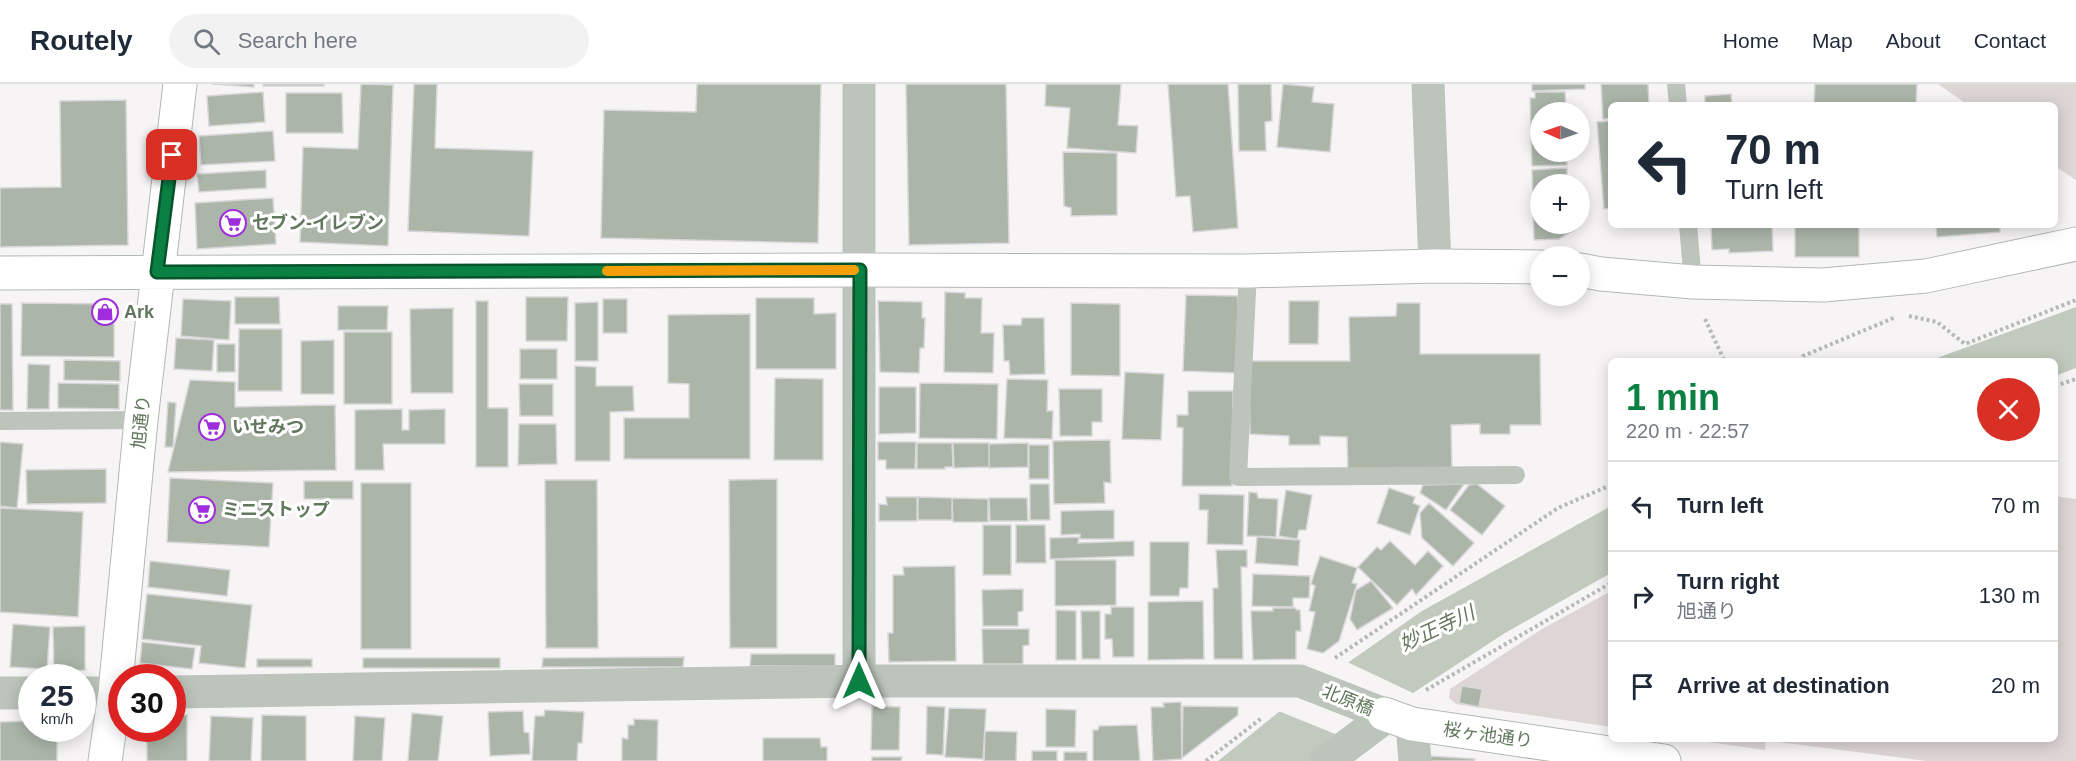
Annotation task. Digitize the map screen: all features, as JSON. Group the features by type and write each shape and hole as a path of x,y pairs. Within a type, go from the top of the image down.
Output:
{"street":[{"name":"旭通り","path":"120,664 141,420 180,84"},
{"path":"859,84 859,681"},
{"path":"1428,84 1435,266"},
{"path":"1590,272 1694,282 1794,285 1868,282 1926,276 2076,244"},
{"path":"0,273 1248,271 1435,266 1530,267"},
{"path":"186,692 859,681 1306,683"},
{"name":"北原橋","path":"1306,683 1395,718"},
{"path":"0,693 18,693"},
{"path":"1326,761 1395,718 1415,761"},
{"name":"桜ヶ池通り","path":"1395,718 1664,761"},
{"name":"旭通り","path":"105,761 109,742"}],"lane":[{"path":"1676,84 1678,102"},
{"path":"1688,228 1694,282"},
{"path":"1248,271 1238,477 1516,475"},
{"path":"0,421 141,420"}],"path":[{"path":"1694,282 1696,300 1723,358"},
{"path":"1802,358 1893,317 1912,315 1937,322 1965,344 2076,300"},
{"path":"2058,385 2076,379"},
{"path":"1206,761 1306,683 1558,508 1608,486"},
{"path":"1395,718 1419,694 1608,585"}],"shaded area":[{"path":"1938,84 2076,84 2076,180 2058,168 2058,102 1964,102"},
{"path":"2058,496 2076,499 2076,761 1927,761 1778,742 2058,742"},
{"path":"1608,593 1608,727 1456,704 1449,698 1450,689 1542,629"},
{"path":"1708,742 1766,742 1765,750"}],"water":[{"path":"2076,307 2076,368 2058,375 2058,358 1937,358"},
{"name":"妙正寺川","path":"1608,508 1608,575 1505,633 1314,761 1218,761 1290,703 1422,611"}],"pier":[{"path":"1343,660 1415,694 1350,740 1276,710"}],"building":[{"path":"212,84 254,84 254,87"},
{"path":"263,84 324,84 324,86 263,86"},
{"path":"361,84 393,85 388,246 300,242 303,147 358,149"},
{"path":"414,84 437,84 435,148 533,151 529,236 408,231"},
{"path":"697,84 821,84 818,243 601,238 604,110 696,112"},
{"path":"906,84 1006,84 1009,243 909,245"},
{"path":"1046,84 1121,84 1118,125 1138,126 1136,153 1067,148 1070,108 1045,106"},
{"path":"1168,84 1228,84 1238,228 1193,232 1190,196 1176,197"},
{"path":"1238,84 1271,84 1272,121 1265,122 1266,151 1239,151"},
{"path":"1283,84 1314,87 1312,102 1334,104 1330,152 1277,147"},
{"path":"1532,84 1585,84 1585,89 1532,91"},
{"path":"1601,84 1648,84 1649,102 1608,102 1608,118 1603,119"},
{"path":"1815,84 1917,84 1916,102 1814,102"},
{"path":"263,92 265,122 209,126 207,96"},
{"path":"1535,92 1565,92 1566,102 1530,102 1530,98 1535,98"},
{"path":"286,93 342,93 343,133 286,133"},
{"path":"1731,94 1732,102 1705,102 1705,96"},
{"path":"126,100 128,245 0,247 0,188 61,187 60,101"},
{"path":"1608,121 1608,208 1604,209 1597,122"},
{"path":"273,131 275,161 201,165 199,136"},
{"path":"1063,152 1117,153 1117,215 1071,216 1071,208 1064,206"},
{"path":"1532,162 1567,162 1567,165 1532,166"},
{"path":"1567,168 1567,174 1532,174 1532,170"},
{"path":"266,170 266,188 199,192 197,174"},
{"path":"273,198 276,244 197,249 195,203"},
{"path":"1711,228 1772,228 1773,251 1729,253 1729,249 1712,250"},
{"path":"1795,228 1859,228 1859,257 1795,257"},
{"path":"1936,228 2000,228 2000,232 1937,237"},
{"path":"1534,234 1568,234 1559,239 1534,240"},
{"path":"945,292 965,293 965,298 982,298 981,333 994,333 993,373 944,372"},
{"path":"1186,295 1238,296 1237,373 1183,371"},
{"path":"235,297 279,297 280,324 235,324"},
{"path":"526,297 568,297 567,341 526,341"},
{"path":"756,298 814,298 814,314 836,313 836,369 756,369"},
{"path":"183,299 231,301 229,340 181,336"},
{"path":"603,299 627,299 627,333 603,333"},
{"path":"476,301 488,301 488,408 508,408 508,467 476,467"},
{"path":"878,301 922,302 922,318 925,318 924,348 920,348 919,373 880,372"},
{"path":"1289,301 1319,301 1318,344 1289,344"},
{"path":"598,302 598,361 575,361 575,303"},
{"path":"22,303 114,304 114,357 21,356"},
{"path":"1071,303 1120,304 1120,376 1071,375"},
{"path":"1397,303 1420,303 1420,354 1540,354 1541,425 1510,425 1510,434 1480,434 1480,424 1451,425 1452,472 1348,473 1347,437 1320,436 1320,445 1289,445 1289,436 1250,434 1249,361 1350,361 1349,317 1396,316"},
{"path":"0,304 12,304 13,410 0,410"},
{"path":"338,306 388,306 387,330 338,330"},
{"path":"453,308 453,393 411,393 410,309"},
{"path":"750,314 750,459 624,459 624,418 689,418 689,384 668,383 668,315"},
{"path":"1022,318 1044,318 1045,374 1010,375 1009,361 1004,361 1003,325 1021,325"},
{"path":"239,329 282,329 282,391 238,391"},
{"path":"344,332 392,332 392,404 344,404"},
{"path":"176,338 214,340 212,371 174,369"},
{"path":"334,340 334,394 301,394 301,341"},
{"path":"217,344 235,344 235,372 217,372"},
{"path":"520,349 557,349 557,379 520,379"},
{"path":"64,360 120,361 120,381 64,380"},
{"path":"28,364 50,365 49,409 27,409"},
{"path":"575,366 596,367 596,386 633,386 634,411 610,412 610,461 575,461"},
{"path":"1125,372 1164,374 1161,440 1122,439"},
{"path":"775,378 823,379 823,460 774,460"},
{"path":"1007,379 1048,380 1047,411 1053,411 1052,439 1004,438"},
{"path":"190,380 235,382 235,407 335,405 336,470 168,472"},
{"path":"58,383 119,384 119,409 58,408"},
{"path":"920,383 998,384 997,439 919,438"},
{"path":"519,384 553,384 553,416 520,416"},
{"path":"879,387 916,387 916,433 879,434"},
{"path":"1059,389 1102,389 1102,422 1092,422 1092,436 1060,436"},
{"path":"1188,391 1233,391 1232,486 1182,486 1183,428 1177,427 1177,415 1188,415"},
{"path":"168,402 176,403 173,447 165,447"},
{"path":"402,409 402,430 409,430 409,410 445,409 445,444 383,444 384,470 355,470 355,410"},
{"path":"519,424 556,424 557,464 518,465"},
{"path":"1110,440 1111,483 1104,482 1105,503 1054,504 1053,441"},
{"path":"0,442 23,444 17,508 0,506"},
{"path":"878,442 916,442 915,469 886,469 886,460 878,460"},
{"path":"917,443 952,443 953,467 917,469"},
{"path":"953,443 989,443 989,467 954,468"},
{"path":"1028,443 1028,467 989,468 989,444"},
{"path":"1029,445 1049,445 1049,479 1029,479"},
{"path":"106,469 106,503 27,504 26,470"},
{"path":"170,478 273,483 269,547 167,542"},
{"path":"777,479 777,648 730,648 729,480"},
{"path":"545,480 597,480 598,648 546,648"},
{"path":"304,481 353,481 353,499 304,499"},
{"path":"361,483 411,483 411,649 361,649"},
{"path":"1030,484 1049,484 1050,520 1030,520"},
{"path":"1464,484 1446,510 1420,493 1423,485"},
{"path":"1477,484 1505,506 1482,535 1450,510 1469,485"},
{"path":"1389,488 1415,497 1413,503 1420,506 1410,535 1377,523"},
{"path":"1286,490 1312,495 1306,530 1299,530 1297,539 1279,536"},
{"path":"1249,492 1257,493 1258,498 1278,499 1276,537 1247,536"},
{"path":"1199,494 1244,495 1243,545 1207,544 1208,510 1199,510"},
{"path":"886,497 917,497 917,521 879,521 879,504 887,505"},
{"path":"918,497 952,498 952,520 918,520"},
{"path":"952,498 988,499 988,522 953,522"},
{"path":"989,498 1027,498 1028,521 990,521"},
{"path":"1429,503 1474,543 1453,566 1422,538 1420,513"},
{"path":"0,508 83,512 78,617 0,612"},
{"path":"1114,510 1114,539 1080,539 1080,534 1061,535 1061,511"},
{"path":"983,525 1011,525 1011,575 983,575"},
{"path":"1016,525 1045,525 1046,563 1016,563"},
{"path":"1079,537 1078,543 1134,541 1134,556 1050,559 1050,538"},
{"path":"1257,537 1300,540 1298,566 1255,563"},
{"path":"1390,541 1415,565 1428,551 1443,566 1416,595 1412,589 1397,605 1358,567 1377,547 1381,550"},
{"path":"1150,542 1189,542 1188,588 1180,588 1179,596 1150,596"},
{"path":"1216,550 1247,550 1247,567 1241,567 1243,659 1214,659 1213,588 1218,588"},
{"path":"1320,556 1357,568 1352,583 1357,584 1339,641 1323,653 1307,649 1315,612 1309,611 1315,586 1311,584"},
{"path":"1055,560 1116,560 1116,605 1055,606"},
{"path":"150,561 230,570 227,596 148,587"},
{"path":"955,566 956,661 889,662 888,633 893,633 893,575 904,575 903,567"},
{"path":"1253,574 1310,576 1309,598 1293,598 1293,607 1252,606"},
{"path":"1371,581 1393,608 1357,630 1350,619 1356,590"},
{"path":"1023,589 1023,611 1018,612 1018,626 983,626 982,590"},
{"path":"147,594 252,605 245,668 199,663 201,646 142,639"},
{"path":"1203,601 1204,659 1148,660 1148,602"},
{"path":"1111,607 1134,607 1134,657 1113,657 1112,639 1105,639 1105,614 1111,614"},
{"path":"1273,608 1300,610 1301,631 1296,631 1296,659 1253,660 1251,611 1273,611"},
{"path":"1056,610 1076,611 1076,660 1056,660"},
{"path":"1081,611 1100,611 1100,659 1082,659"},
{"path":"13,624 50,627 47,664 18,664 18,667 10,667"},
{"path":"85,626 85,664 54,664 53,627"},
{"path":"982,629 1029,629 1029,645 1023,646 1023,664 983,664"},
{"path":"142,642 195,648 192,669 186,668 186,664 140,663"},
{"path":"751,654 835,654 835,666 750,666"},
{"path":"684,657 683,667 542,667 543,658"},
{"path":"363,658 500,658 500,668 363,668"},
{"path":"257,659 312,659 312,667 257,667"},
{"path":"1462,686 1482,689 1479,707 1459,703"},
{"path":"1181,702 1182,759 1153,761 1151,707 1164,707 1163,703"},
{"path":"872,706 900,707 899,750 871,750"},
{"path":"927,706 945,707 943,755 926,754"},
{"path":"1183,706 1238,707 1238,715 1182,758"},
{"path":"949,708 986,709 983,759 945,757"},
{"path":"1046,709 1076,710 1075,747 1046,747"},
{"path":"545,710 584,712 582,743 578,743 577,761 532,761 535,716 544,716"},
{"path":"523,711 524,732 529,733 530,754 490,756 488,712"},
{"path":"412,713 443,716 438,761 408,761"},
{"path":"187,715 187,761 147,761 147,742 186,742"},
{"path":"262,715 306,716 306,761 261,761"},
{"path":"211,716 253,718 251,761 209,761"},
{"path":"355,716 385,718 382,761 353,761"},
{"path":"634,719 658,720 657,761 622,761 622,738 628,739 628,725 634,725"},
{"path":"18,721 18,742 57,742 57,761 0,761 0,722"},
{"path":"1137,725 1140,761 1093,761 1093,730 1098,730 1099,726"},
{"path":"985,731 1017,732 1016,761 984,761"},
{"path":"763,738 820,738 821,747 827,747 827,761 763,761"},
{"path":"1032,751 1057,751 1057,761 1032,761"},
{"path":"1064,752 1087,752 1087,761 1064,761"},
{"path":"1431,756 1475,759 1474,761 1430,761"},
{"path":"872,757 902,757 901,761 872,761"}],"slow traffic":[{"path":"607,271 854,270"}],"place":[{"name":"セブン-イレブン","path":"233,223"},
{"name":"Ark","path":"105,312"},
{"name":"いせみつ","path":"212,427"},
{"name":"ミニストップ","path":"202,510"}],"route":[{"path":"172,155 157,272 860,270 859,681"}]}
